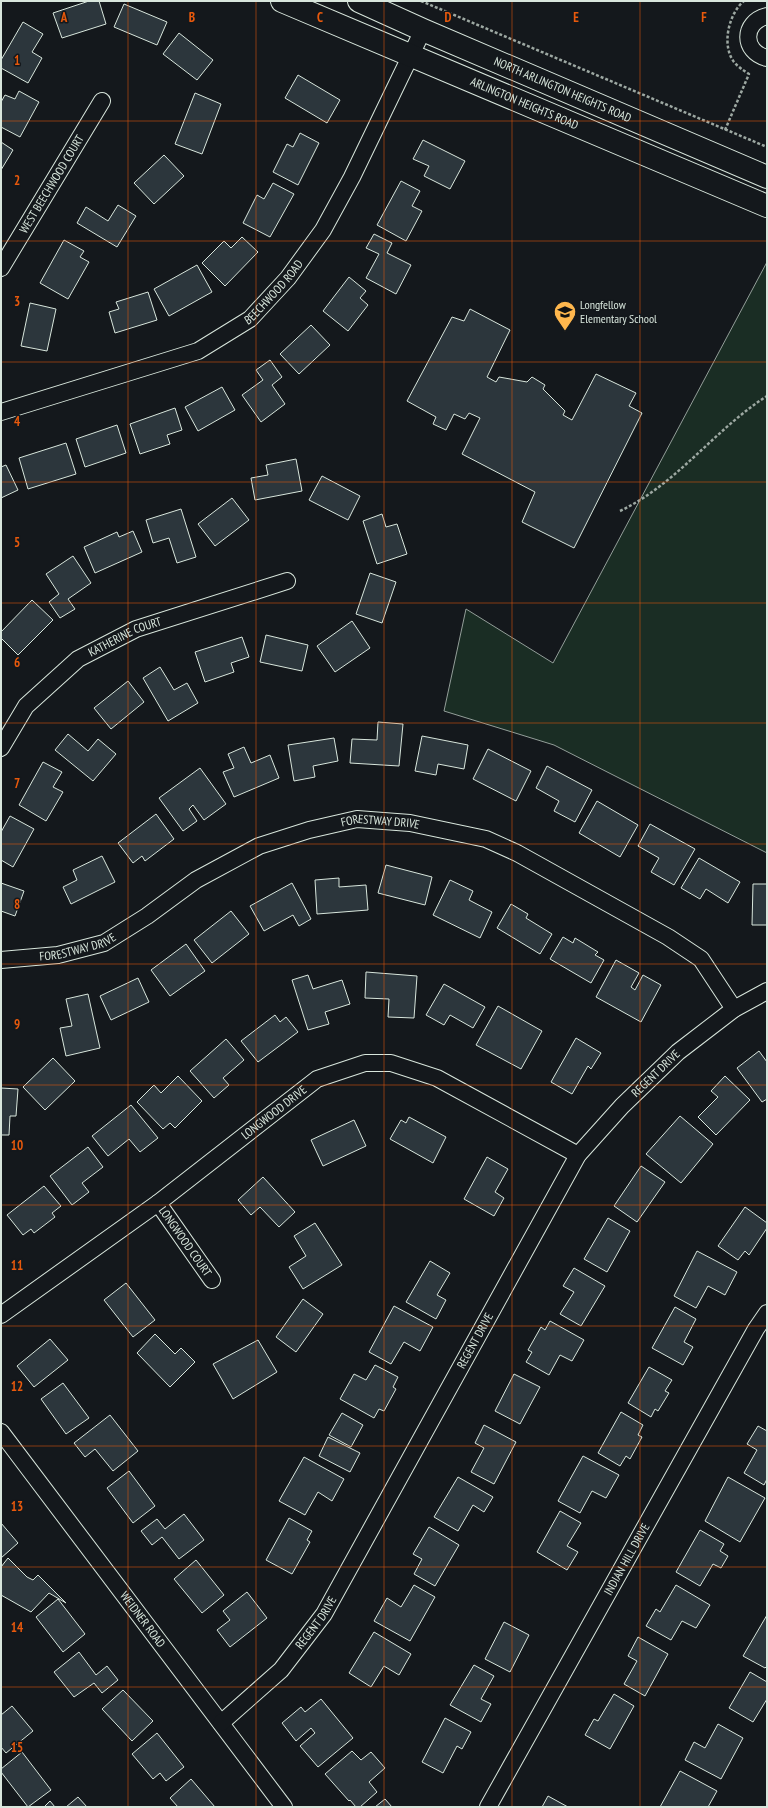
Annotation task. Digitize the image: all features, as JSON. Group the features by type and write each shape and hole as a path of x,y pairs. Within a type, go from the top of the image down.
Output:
{"main road":[{"name":"ARLINGTON HEIGHTS ROAD","path":"282,1 767,206"},
{"name":"NORTH ARLINGTON HEIGHTS ROAD","path":"359,1 422,30 767,177"}],"street":[{"path":"767,16 755,22 749,34 751,48 757,54 767,58"},
{"name":"BEECHWOOD ROAD","path":"1,412 198,351 250,320 288,278 323,230 352,177 422,30"},
{"name":"WEST BEECHWOOD COURT","path":"1,268 102,101"},
{"name":"KATHERINE COURT","path":"1,748 26,706 78,659 136,629 287,581"},
{"name":"FORESTWAY DRIVE","path":"1,960 58,955 104,943 147,916 196,880 258,846 310,830 357,820 410,823 486,839 518,854 668,937 701,959 734,1009"},
{"name":"REGENT DRIVE","path":"221,1723 281,1670 324,1614 578,1155 622,1106 678,1052 734,1009 767,991"},
{"name":"LONGWOOD DRIVE","path":"1,1315 158,1202 317,1080 365,1064 391,1063 437,1078 578,1155"},
{"name":"LONGWOOD COURT","path":"158,1202 212,1280"},
{"name":"INDIAN HILL DRIVE","path":"488,1807 756,1329 767,1313"},
{"name":"WEIDNER ROAD","path":"1,1432 284,1807"}],"path":[{"path":"420,1 767,147"},
{"path":"725,130 749,74 732,61 728,42 729,24 737,7 744,1"},
{"path":"620,511 639,502 710,444 748,408 767,396"}],"green space":[{"path":"767,262 767,853 554,745 444,711 466,609 553,663"}],"building":[{"path":"89,1 99,1 106,24 62,38 53,13"},
{"path":"124,4 167,22 157,45 114,27"},
{"path":"23,22 43,34 32,52 42,58 28,83 1,68 1,60"},
{"path":"179,33 213,60 197,80 163,54"},
{"path":"298,75 340,100 327,123 285,98"},
{"path":"19,91 39,102 20,137 1,127 1,102 5,95 15,99"},
{"path":"195,93 221,104 202,154 175,144"},
{"path":"300,133 319,143 298,185 273,172 287,144 293,147"},
{"path":"423,140 465,161 450,189 424,176 429,166 413,159"},
{"path":"1,142 13,150 1,170"},
{"path":"164,155 184,176 154,204 134,183"},
{"path":"401,181 420,191 412,206 422,211 406,241 377,225"},
{"path":"273,183 294,194 270,237 243,223 257,195 264,199"},
{"path":"118,205 136,216 117,247 77,223 86,207 108,221"},
{"path":"374,234 392,243 387,253 411,265 396,294 366,278 379,254 366,248"},
{"path":"242,237 258,252 225,286 202,263 224,241 231,248"},
{"path":"64,240 84,251 80,257 89,262 68,299 40,283"},
{"path":"197,265 212,292 169,316 154,289"},
{"path":"349,277 366,291 360,298 368,305 348,331 323,311"},
{"path":"148,292 157,320 115,333 109,312 119,309 116,302"},
{"path":"30,303 56,309 47,351 21,346"},
{"path":"470,309 510,330 487,377 496,382 499,377 527,382 532,377 545,385 543,389 565,411 563,415 572,420 596,374 636,393 629,406 642,413 574,548 522,522 535,492 462,454 480,418 469,413 465,419 454,414 446,430 433,424 436,417 407,401 452,317 464,321"},
{"path":"311,325 330,345 299,374 280,354"},
{"path":"270,360 282,377 272,385 285,404 261,422 242,395 263,380 256,370"},
{"path":"222,387 235,410 198,431 185,407"},
{"path":"175,408 182,430 167,435 170,444 140,454 130,424"},
{"path":"117,425 126,453 85,467 76,439"},
{"path":"66,443 76,474 28,489 19,458"},
{"path":"296,459 302,491 255,500 251,478 268,475 266,465"},
{"path":"6,465 18,490 1,498 1,467"},
{"path":"322,476 360,496 348,520 309,500"},
{"path":"232,498 249,520 215,546 198,524"},
{"path":"181,509 196,557 177,563 169,538 153,543 146,520"},
{"path":"382,514 386,527 397,524 407,554 377,564 363,521"},
{"path":"133,531 142,552 95,573 84,547 117,532 119,537"},
{"path":"73,556 91,583 68,599 75,609 60,618 49,602 59,594 46,574"},
{"path":"370,573 396,582 382,623 356,614"},
{"path":"32,600 53,620 18,655 1,638 1,632"},
{"path":"352,621 370,648 335,672 317,646"},
{"path":"266,635 308,645 302,671 260,662"},
{"path":"242,637 249,657 231,663 234,672 205,682 195,652"},
{"path":"160,667 174,690 187,683 198,703 168,721 143,678"},
{"path":"128,681 144,702 111,729 94,708"},
{"path":"378,722 403,724 399,766 350,763 352,739 377,740"},
{"path":"68,734 88,751 98,739 116,754 93,781 55,750"},
{"path":"422,736 468,745 464,769 438,764 436,775 415,771"},
{"path":"334,738 338,761 313,766 315,777 294,781 288,745"},
{"path":"244,747 251,763 270,755 279,778 234,797 223,772 234,768 228,754"},
{"path":"488,749 531,771 516,801 473,779"},
{"path":"43,762 62,772 53,787 63,792 46,821 19,805"},
{"path":"547,766 592,790 575,822 554,811 559,801 536,788"},
{"path":"200,768 226,804 204,820 193,805 189,809 197,821 183,831 159,798"},
{"path":"597,801 638,825 620,857 579,833"},
{"path":"156,814 174,839 145,861 142,856 133,863 118,843"},
{"path":"10,816 34,829 13,867 1,860 1,832"},
{"path":"650,824 695,849 674,885 651,872 659,858 638,846"},
{"path":"102,856 115,882 71,904 63,887 77,880 73,870"},
{"path":"699,858 740,882 728,903 706,889 700,899 681,888"},
{"path":"386,865 432,877 425,905 378,893"},
{"path":"339,878 339,887 366,885 368,910 317,914 315,880"},
{"path":"450,880 473,891 469,900 492,912 480,938 433,915"},
{"path":"1,883 24,891 15,916 1,911"},
{"path":"292,883 311,919 299,926 293,915 264,931 250,906"},
{"path":"753,884 767,884 767,925 752,925"},
{"path":"511,904 528,914 526,918 552,934 540,954 497,928"},
{"path":"231,911 249,934 212,963 194,940"},
{"path":"563,937 573,943 575,938 598,952 595,955 604,960 591,983 550,959"},
{"path":"186,944 205,971 170,996 151,970"},
{"path":"616,960 639,973 631,987 635,990 643,975 661,985 641,1022 596,997"},
{"path":"366,972 417,976 414,1018 388,1017 389,999 365,998"},
{"path":"308,975 313,989 342,980 350,1004 325,1012 329,1024 308,1030 292,980"},
{"path":"138,978 149,1002 111,1020 100,996"},
{"path":"444,984 485,1007 473,1028 450,1015 444,1025 426,1015"},
{"path":"88,994 100,1048 66,1056 60,1028 72,1026 66,999"},
{"path":"498,1006 542,1031 521,1069 476,1045"},
{"path":"275,1015 280,1022 286,1017 298,1032 258,1062 241,1041"},
{"path":"576,1038 601,1053 591,1069 588,1066 572,1094 551,1082"},
{"path":"226,1039 244,1060 223,1078 229,1085 214,1098 190,1071"},
{"path":"759,1051 767,1062 767,1099 762,1102 737,1068"},
{"path":"53,1058 75,1081 45,1110 23,1087"},
{"path":"178,1076 202,1101 175,1128 170,1123 163,1129 137,1102 154,1085 161,1093"},
{"path":"725,1076 750,1100 716,1135 698,1117 718,1097 711,1091"},
{"path":"1,1088 18,1089 16,1116 10,1116 9,1135 1,1135"},
{"path":"131,1105 158,1138 140,1152 129,1139 108,1156 92,1136"},
{"path":"680,1116 713,1144 681,1183 646,1154"},
{"path":"409,1117 446,1137 433,1163 390,1139 401,1120 406,1123"},
{"path":"354,1120 366,1146 323,1166 311,1140"},
{"path":"88,1147 103,1167 82,1183 89,1192 72,1205 50,1176"},
{"path":"487,1157 508,1169 495,1192 504,1198 494,1216 464,1199"},
{"path":"641,1166 665,1182 637,1222 614,1206"},
{"path":"263,1177 295,1212 279,1227 260,1207 251,1215 238,1200"},
{"path":"44,1186 61,1206 52,1213 55,1217 34,1233 31,1229 23,1235 7,1215"},
{"path":"745,1207 767,1223 767,1228 749,1255 745,1251 738,1260 718,1246"},
{"path":"608,1218 630,1231 607,1272 584,1259"},
{"path":"315,1223 342,1265 303,1289 289,1267 306,1256 294,1236"},
{"path":"697,1251 737,1272 725,1295 708,1286 696,1308 674,1296"},
{"path":"430,1261 450,1273 437,1295 446,1300 436,1319 406,1302"},
{"path":"574,1268 605,1286 581,1326 560,1314 574,1292 563,1286"},
{"path":"126,1283 155,1320 133,1337 104,1300"},
{"path":"303,1299 323,1314 296,1352 276,1337"},
{"path":"394,1306 433,1327 420,1351 404,1342 391,1364 369,1352"},
{"path":"675,1307 696,1319 684,1342 693,1347 683,1365 652,1348"},
{"path":"550,1321 584,1340 572,1361 560,1355 549,1375 526,1362 532,1352 528,1350 541,1327 545,1330"},
{"path":"155,1334 175,1354 181,1348 195,1362 170,1387 137,1353"},
{"path":"50,1339 68,1360 34,1387 17,1366"},
{"path":"258,1340 277,1372 233,1399 213,1364"},
{"path":"375,1365 398,1377 393,1387 396,1389 384,1411 379,1409 374,1418 340,1399 354,1374 366,1380"},
{"path":"649,1367 672,1380 665,1391 669,1393 658,1411 655,1409 651,1417 628,1403"},
{"path":"514,1374 540,1387 520,1424 495,1411"},
{"path":"63,1383 89,1418 66,1434 41,1399"},
{"path":"621,1412 643,1425 638,1435 642,1437 630,1459 626,1456 620,1466 598,1453"},
{"path":"342,1413 363,1425 351,1447 329,1435"},
{"path":"110,1415 138,1451 113,1471 95,1449 85,1457 74,1443"},
{"path":"484,1425 516,1442 494,1484 471,1472 484,1448 475,1443"},
{"path":"758,1426 767,1431 767,1479 764,1485 744,1473 757,1450 747,1444"},
{"path":"328,1437 360,1453 350,1472 319,1456"},
{"path":"583,1456 619,1475 606,1498 592,1491 580,1513 558,1501"},
{"path":"304,1457 344,1479 332,1501 318,1492 305,1515 279,1501"},
{"path":"129,1471 155,1506 133,1523 107,1488"},
{"path":"458,1477 493,1497 484,1512 473,1505 458,1531 434,1517"},
{"path":"728,1477 765,1498 740,1542 705,1521"},
{"path":"560,1511 581,1523 567,1546 578,1552 567,1570 537,1552"},
{"path":"184,1514 204,1540 179,1559 162,1537 152,1545 141,1531 157,1519 165,1529"},
{"path":"289,1518 312,1531 307,1540 310,1542 292,1574 266,1560"},
{"path":"1,1523 18,1543 1,1558"},
{"path":"429,1527 459,1545 435,1586 414,1574 422,1559 413,1554"},
{"path":"700,1530 724,1544 720,1551 728,1556 721,1568 713,1564 700,1586 676,1572"},
{"path":"8,1558 27,1577 33,1580 38,1575 66,1603 49,1593 31,1612 1,1595 1,1567"},
{"path":"196,1560 224,1595 202,1613 174,1579"},
{"path":"414,1585 435,1597 410,1641 374,1621 387,1598 401,1607"},
{"path":"676,1585 710,1605 696,1628 682,1621 671,1640 646,1626 656,1609 660,1612"},
{"path":"247,1592 267,1618 230,1647 217,1630 230,1620 223,1611"},
{"path":"58,1599 85,1634 63,1652 36,1617"},
{"path":"767,1615 767,1666 765,1668 743,1656"},
{"path":"504,1622 529,1635 510,1672 485,1659"},
{"path":"374,1632 411,1654 399,1675 384,1666 371,1687 349,1673"},
{"path":"638,1637 668,1654 645,1696 624,1684 637,1661 628,1656"},
{"path":"79,1652 96,1675 107,1666 118,1680 102,1693 94,1683 74,1697 54,1672"},
{"path":"474,1665 494,1676 481,1699 491,1704 481,1722 450,1705"},
{"path":"750,1672 767,1682 767,1699 753,1722 729,1708"},
{"path":"123,1690 153,1721 132,1741 102,1709"},
{"path":"614,1694 634,1706 610,1749 585,1735 594,1719 598,1721"},
{"path":"321,1699 353,1738 318,1767 300,1746 315,1733 311,1728 296,1741 282,1723 301,1707 305,1712"},
{"path":"12,1706 33,1731 6,1753 1,1747 1,1715"},
{"path":"445,1718 471,1732 462,1749 457,1746 443,1773 422,1762"},
{"path":"718,1724 743,1738 721,1779 685,1760 694,1742 705,1748"},
{"path":"157,1733 184,1767 166,1781 160,1773 153,1779 132,1754"},
{"path":"352,1751 361,1760 371,1752 385,1768 369,1782 377,1792 360,1807 356,1807 350,1800 349,1801 325,1774"},
{"path":"22,1752 51,1790 28,1807 1,1772 1,1769"},
{"path":"680,1771 717,1791 708,1807 660,1807"},
{"path":"191,1779 215,1807 178,1807 170,1798"},
{"path":"548,1796 568,1807 542,1807"},
{"path":"78,1797 87,1807 66,1807"},
{"path":"385,1799 392,1807 375,1807"},
{"path":"50,1801 55,1807 44,1807"}],"place":[{"name":"Longfellow Elementary School","path":"565,332"}]}
